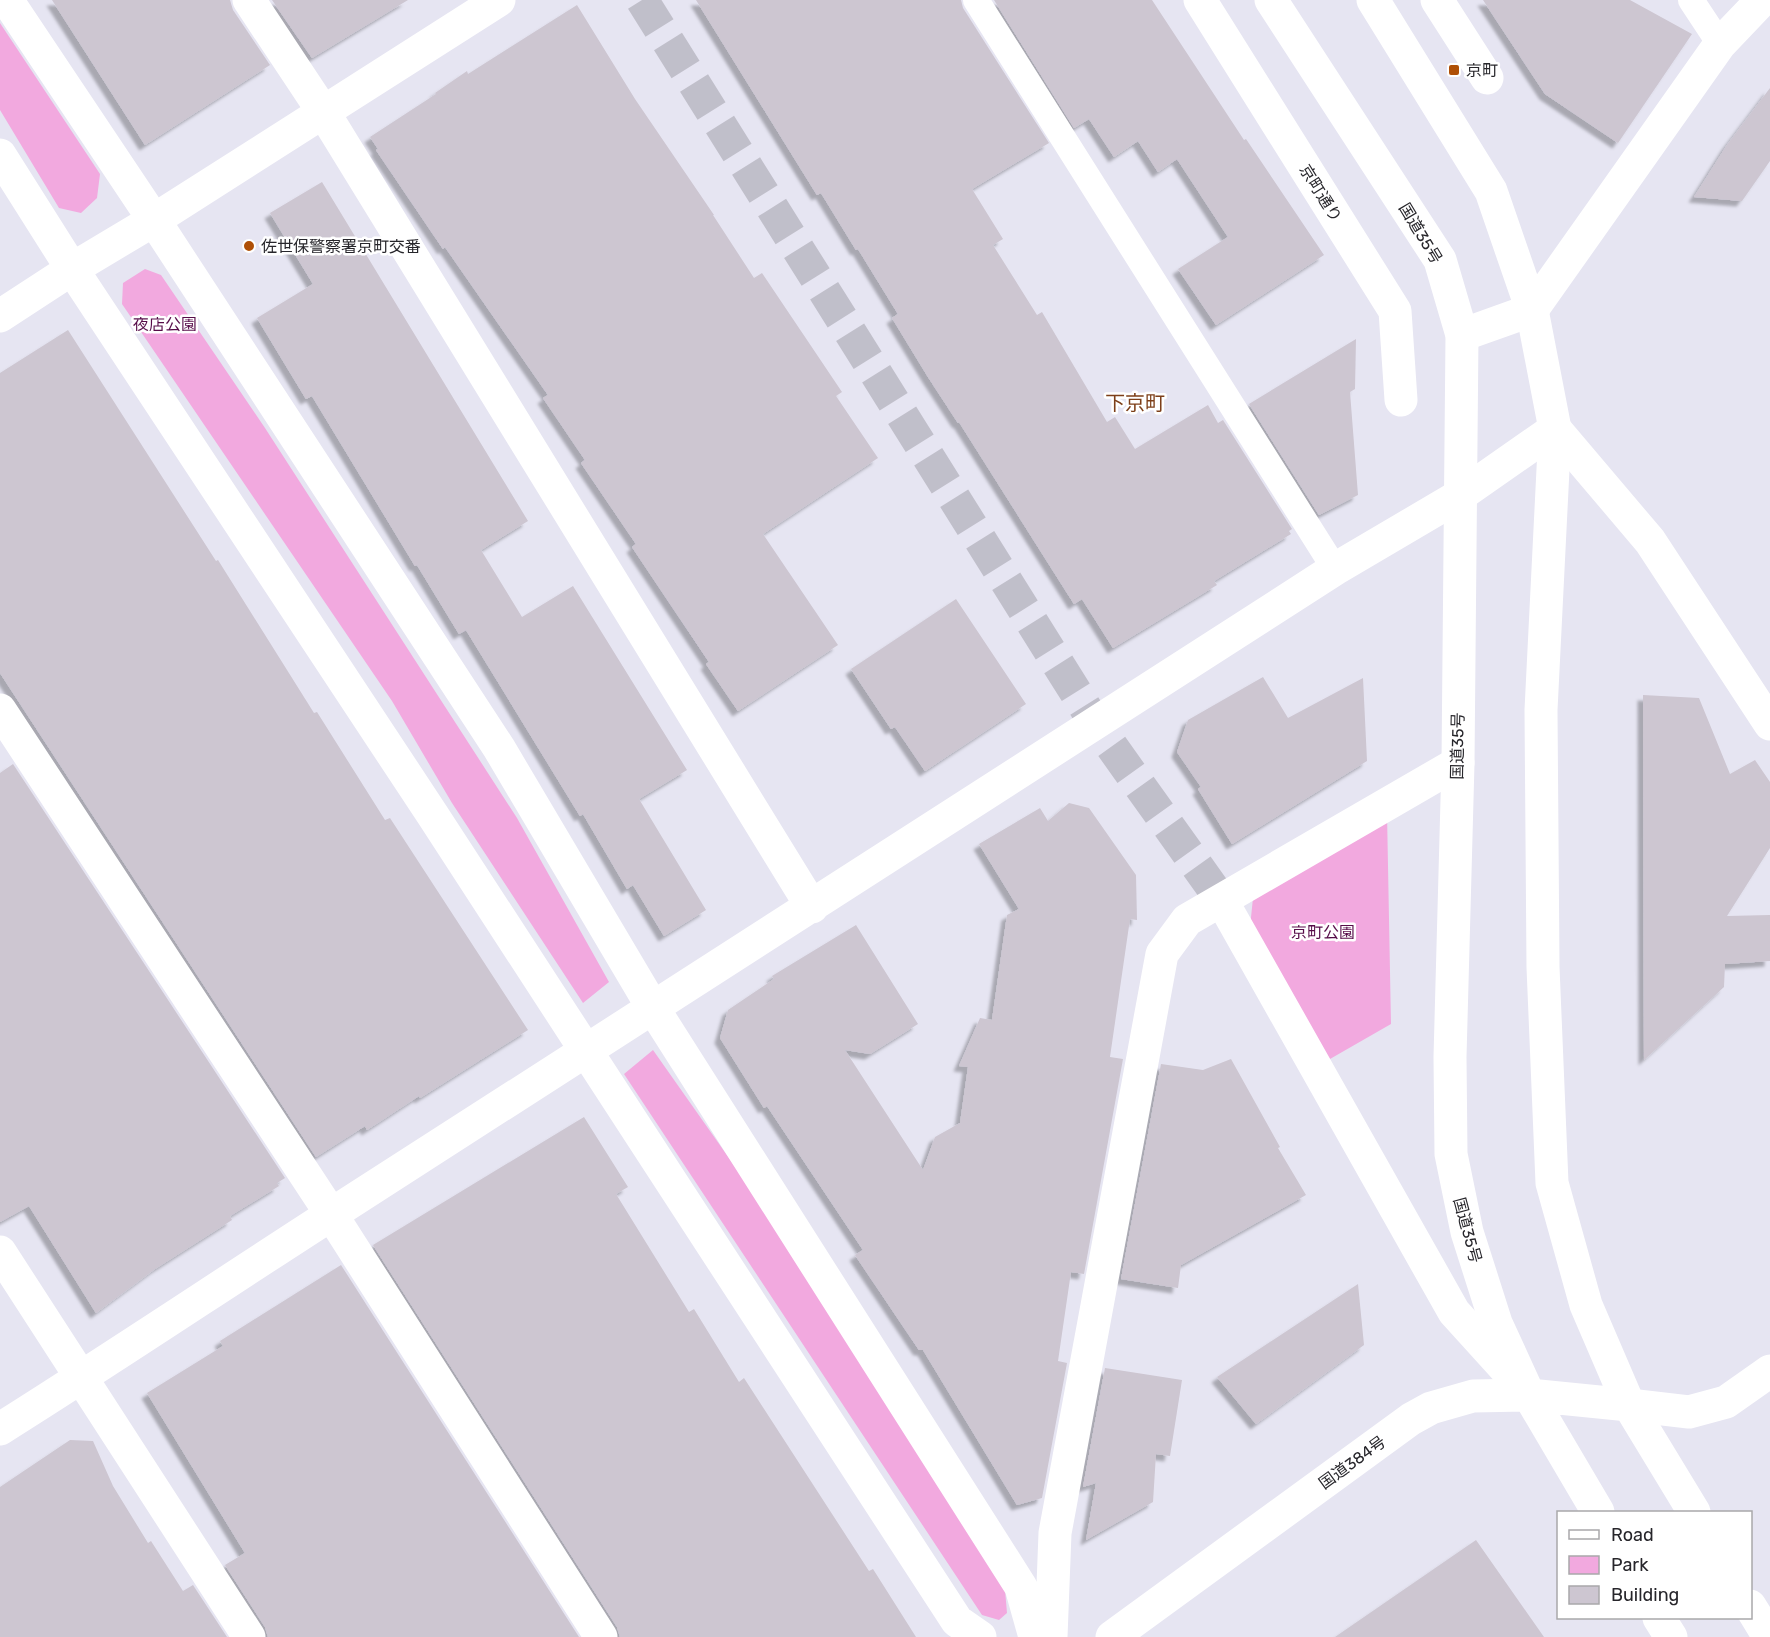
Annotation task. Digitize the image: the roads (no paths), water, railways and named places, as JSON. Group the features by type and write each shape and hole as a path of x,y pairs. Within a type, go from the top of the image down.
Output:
{"main road":[{"path":"7,0 154,220 499,748 653,1008 1021,1587 1035,1637"},
{"path":"249,0 324,113 812,907"},
{"path":"0,316 324,113 499,0"},
{"name":"京町通り","path":"1200,0 1395,311 1401,400"},
{"name":"国道35号","path":"1271,0 1440,260 1462,335 1458,763 1450,1057 1451,1154 1467,1232 1492,1311 1529,1395 1597,1511"},
{"path":"1373,0 1491,190 1532,310 1556,429 1541,710 1543,967 1552,1183 1586,1305 1629,1405 1693,1511"},
{"path":"1437,0 1487,78"},
{"path":"1462,335 1532,310 1719,44 1762,0"},
{"path":"0,155 72,269 957,1622 980,1637"},
{"path":"0,1428 81,1378 331,1214 812,907 1335,568 1459,495 1556,429"},
{"path":"1556,429 1650,541 1770,724"},
{"path":"0,710 331,1214 601,1637"},
{"path":"1051,1637 1055,1533 1162,954 1187,921 1458,763"},
{"path":"1222,902 1454,1312 1529,1395"},
{"path":"0,1252 249,1637"},
{"name":"国道384号","path":"1112,1637 1411,1419 1431,1408 1473,1396 1529,1395 1689,1412 1726,1402 1770,1371"},
{"path":"1752,1609 1769,1637"},
{"path":"1660,1619 1671,1637"}],"lane":[{"path":"976,0 1335,568"},
{"path":"1691,0 1719,44"}],"tunnel":[{"path":"642,0 1095,723 1222,901"}],"place":[{"name":"京町","path":"1454,70"},
{"name":"佐世保警察署京町交番","path":"249,246"}],"district":[{"name":"下京町","path":"1135,403"}],"park label":[{"name":"夜店公園","path":"165,324"},
{"name":"京町公園","path":"1323,932"}]}
